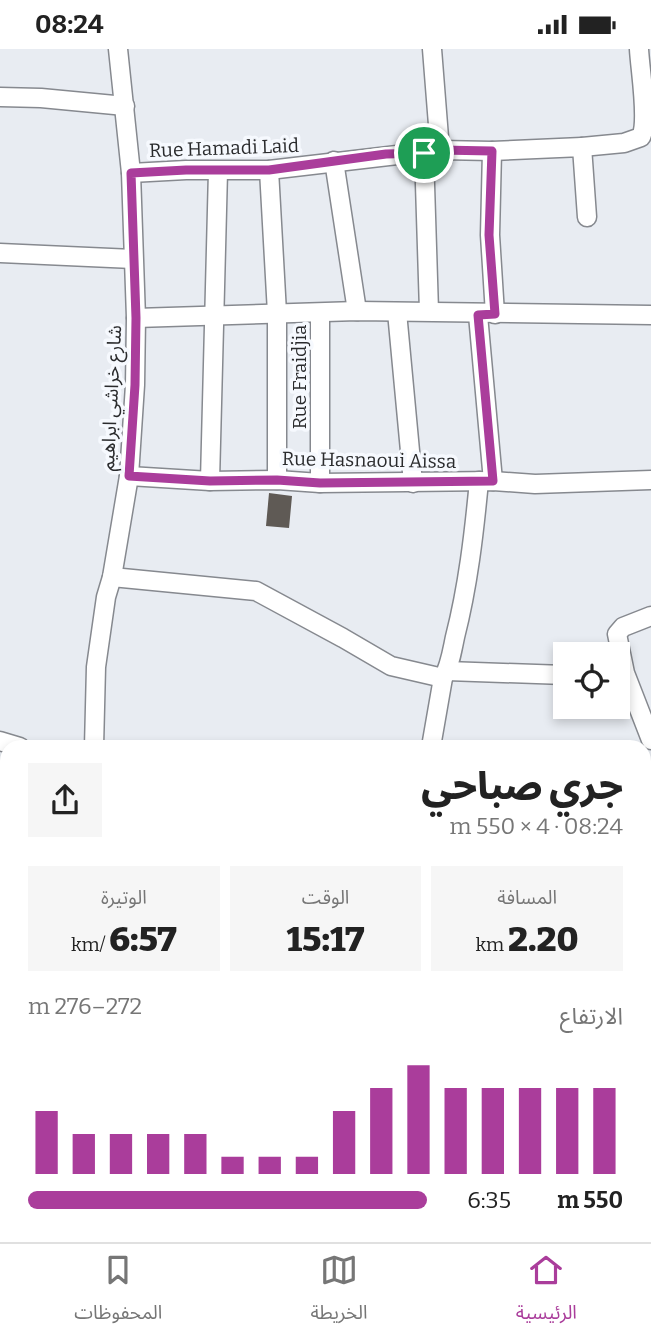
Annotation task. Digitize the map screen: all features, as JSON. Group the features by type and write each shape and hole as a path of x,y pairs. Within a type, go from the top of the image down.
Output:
{"street":[{"name":"شارع خراشي ابراهيم","path":"94,740 96,667 129,476 135,385 136,318 131,173 118,49"},
{"path":"429,311 432,49"},
{"name":"Rue Hamadi Laid","path":"131,173 269,170 386,154 624,143 640,137 644,131 639,49"},
{"path":"0,106 0,97 125,106"},
{"path":"582,146 587,217"},
{"path":"432,740 486,481 486,314 492,151"},
{"path":"334,161 357,311"},
{"path":"269,170 277,313 277,480"},
{"path":"210,481 212,314 218,171"},
{"path":"0,253 133,259"},
{"path":"136,318 357,311 651,315"},
{"path":"397,312 413,483"},
{"name":"Rue Fraidjia","path":"320,314 320,483"},
{"name":"Rue Hasnaoui Aissa","path":"129,476 320,483 486,481 535,484 651,480"},
{"path":"112,577 256,591 391,666 445,675 553,675"},
{"path":"618,642 617,634 623,627 651,616"},
{"path":"630,693 651,740"}],"building":[{"path":"269,493 292,496 289,528 266,526"}],"route":[{"path":"440,150 492,151 489,235 495,314 478,315 493,481 320,483 129,476 136,318 131,173 269,170 386,154 424,153 440,150"}]}
